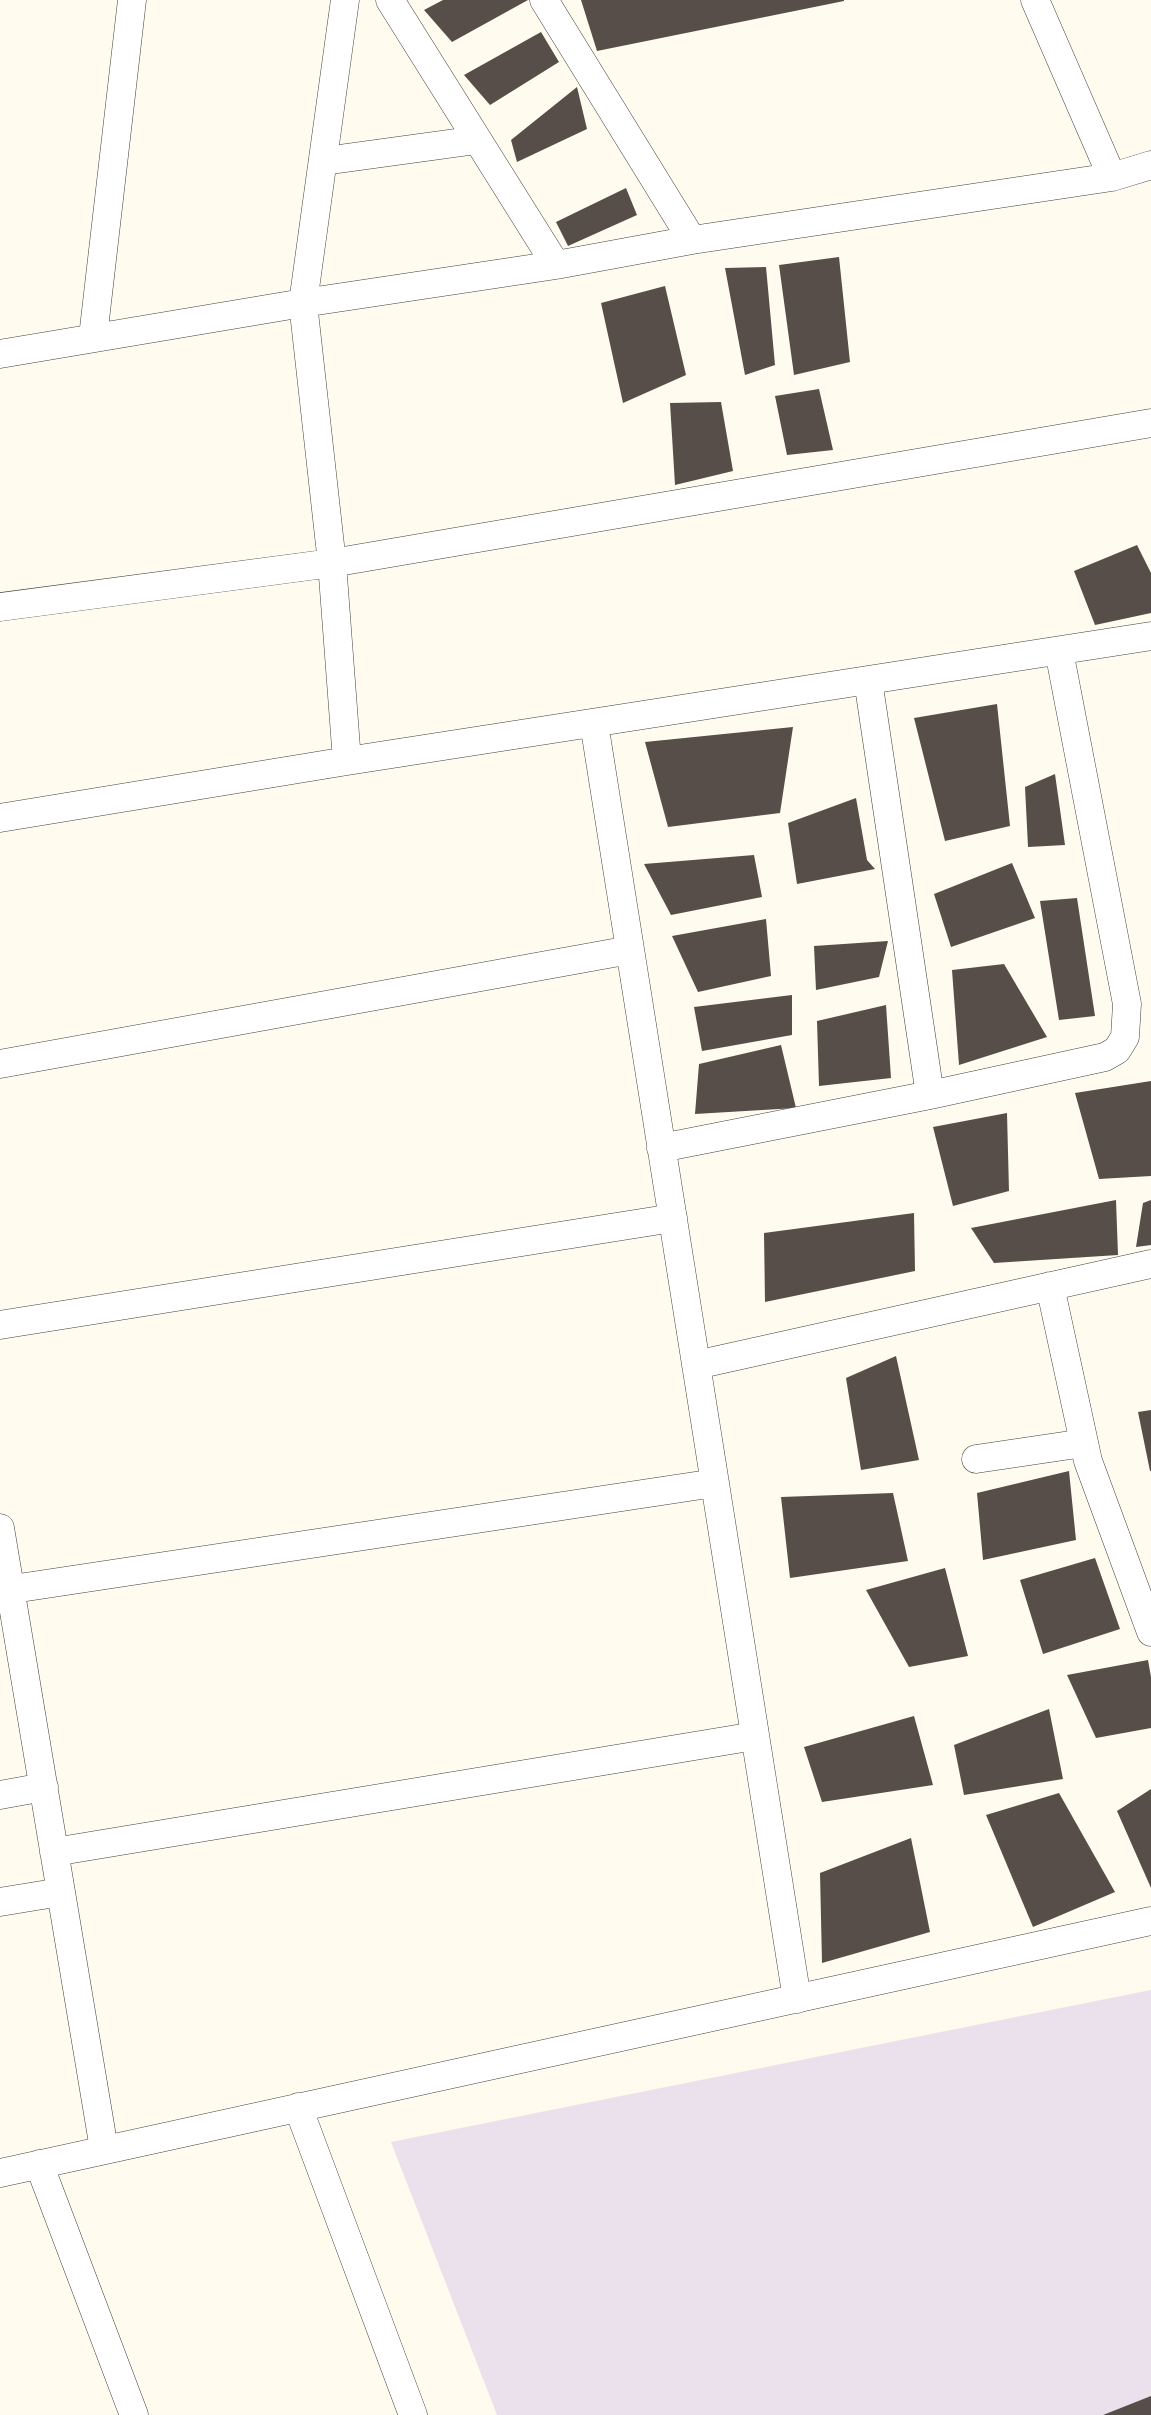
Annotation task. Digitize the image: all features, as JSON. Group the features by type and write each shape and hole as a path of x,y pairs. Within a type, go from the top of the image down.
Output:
{"street":[{"path":"93,337 132,0"},
{"path":"345,0 303,303 332,562 347,761"},
{"path":"390,0 556,265"},
{"path":"544,0 692,240"},
{"path":"1035,0 1112,177"},
{"path":"324,161 478,140"},
{"path":"0,354 303,303 556,265 692,240 1112,177 1151,165"},
{"path":"0,607 332,562 1151,423"},
{"path":"0,818 347,761 1151,636"},
{"path":"661,1148 930,1095 1105,1057 1117,1050 1124,1037 1127,1004 1058,651"},
{"path":"868,680 930,1095"},
{"path":"594,723 797,1998"},
{"path":"0,1064 630,950"},
{"path":"0,1325 673,1218"},
{"path":"696,1365 1151,1264"},
{"path":"1050,1286 1088,1461 1151,1632"},
{"path":"976,1459 1084,1443"},
{"path":"5,1590 715,1483"},
{"path":"0,1528 5,1590 44,1788 104,2150"},
{"path":"54,1852 755,1736"},
{"path":"0,1795 44,1788"},
{"path":"0,1902 61,1892"},
{"path":"0,2172 1151,1921"},
{"path":"298,2107 414,2415"},
{"path":"39,2164 134,2415"}],"shaded area":[{"path":"1151,1990 1151,2415 497,2415 391,2142"}],"building":[{"path":"443,0 528,0 452,42 424,10"},
{"path":"581,0 844,0 844,1 597,51"},
{"path":"541,32 559,62 490,105 464,75"},
{"path":"577,87 587,129 517,162 511,140"},
{"path":"626,188 637,215 568,246 556,222"},
{"path":"839,257 850,362 794,375 779,265"},
{"path":"766,267 775,365 745,375 725,268"},
{"path":"665,286 686,375 623,403 601,303"},
{"path":"819,389 833,450 787,455 775,396"},
{"path":"721,402 733,471 675,485 670,403"},
{"path":"1137,545 1151,573 1151,613 1095,625 1074,571"},
{"path":"997,704 1010,826 945,841 914,718"},
{"path":"793,727 780,813 668,827 645,742"},
{"path":"1055,774 1065,845 1028,847 1025,787"},
{"path":"856,798 867,860 875,869 797,884 788,823"},
{"path":"754,855 762,897 671,915 644,864"},
{"path":"1012,863 1035,918 951,947 934,894"},
{"path":"1077,898 1095,1016 1059,1020 1040,901"},
{"path":"766,919 771,976 698,992 672,936"},
{"path":"888,941 879,977 816,990 814,946"},
{"path":"1004,964 1047,1037 959,1065 952,970"},
{"path":"792,995 792,1035 702,1051 694,1007"},
{"path":"886,1005 891,1078 819,1086 817,1021"},
{"path":"781,1045 796,1108 695,1114 699,1064"},
{"path":"1151,1081 1151,1176 1099,1179 1075,1093"},
{"path":"1007,1113 1009,1191 953,1206 933,1127"},
{"path":"1116,1200 1118,1255 994,1263 971,1228"},
{"path":"1151,1200 1151,1245 1136,1247 1143,1203"},
{"path":"914,1213 915,1271 765,1302 764,1233"},
{"path":"896,1356 919,1460 861,1470 846,1378"},
{"path":"1151,1410 1151,1471 1150,1471 1138,1412"},
{"path":"1069,1471 1076,1540 983,1560 977,1493"},
{"path":"893,1493 908,1561 790,1578 781,1497"},
{"path":"1095,1558 1120,1629 1043,1654 1020,1580"},
{"path":"945,1568 968,1656 909,1667 866,1590"},
{"path":"1148,1660 1151,1677 1151,1728 1096,1738 1067,1675"},
{"path":"1049,1709 1063,1779 964,1795 954,1745"},
{"path":"914,1716 933,1785 822,1802 804,1747"},
{"path":"1151,1789 1151,1888 1117,1811"},
{"path":"1059,1793 1115,1892 1033,1927 986,1815"},
{"path":"911,1838 930,1932 822,1963 820,1873"},
{"path":"1151,2396 1151,2415 1103,2415"}]}
